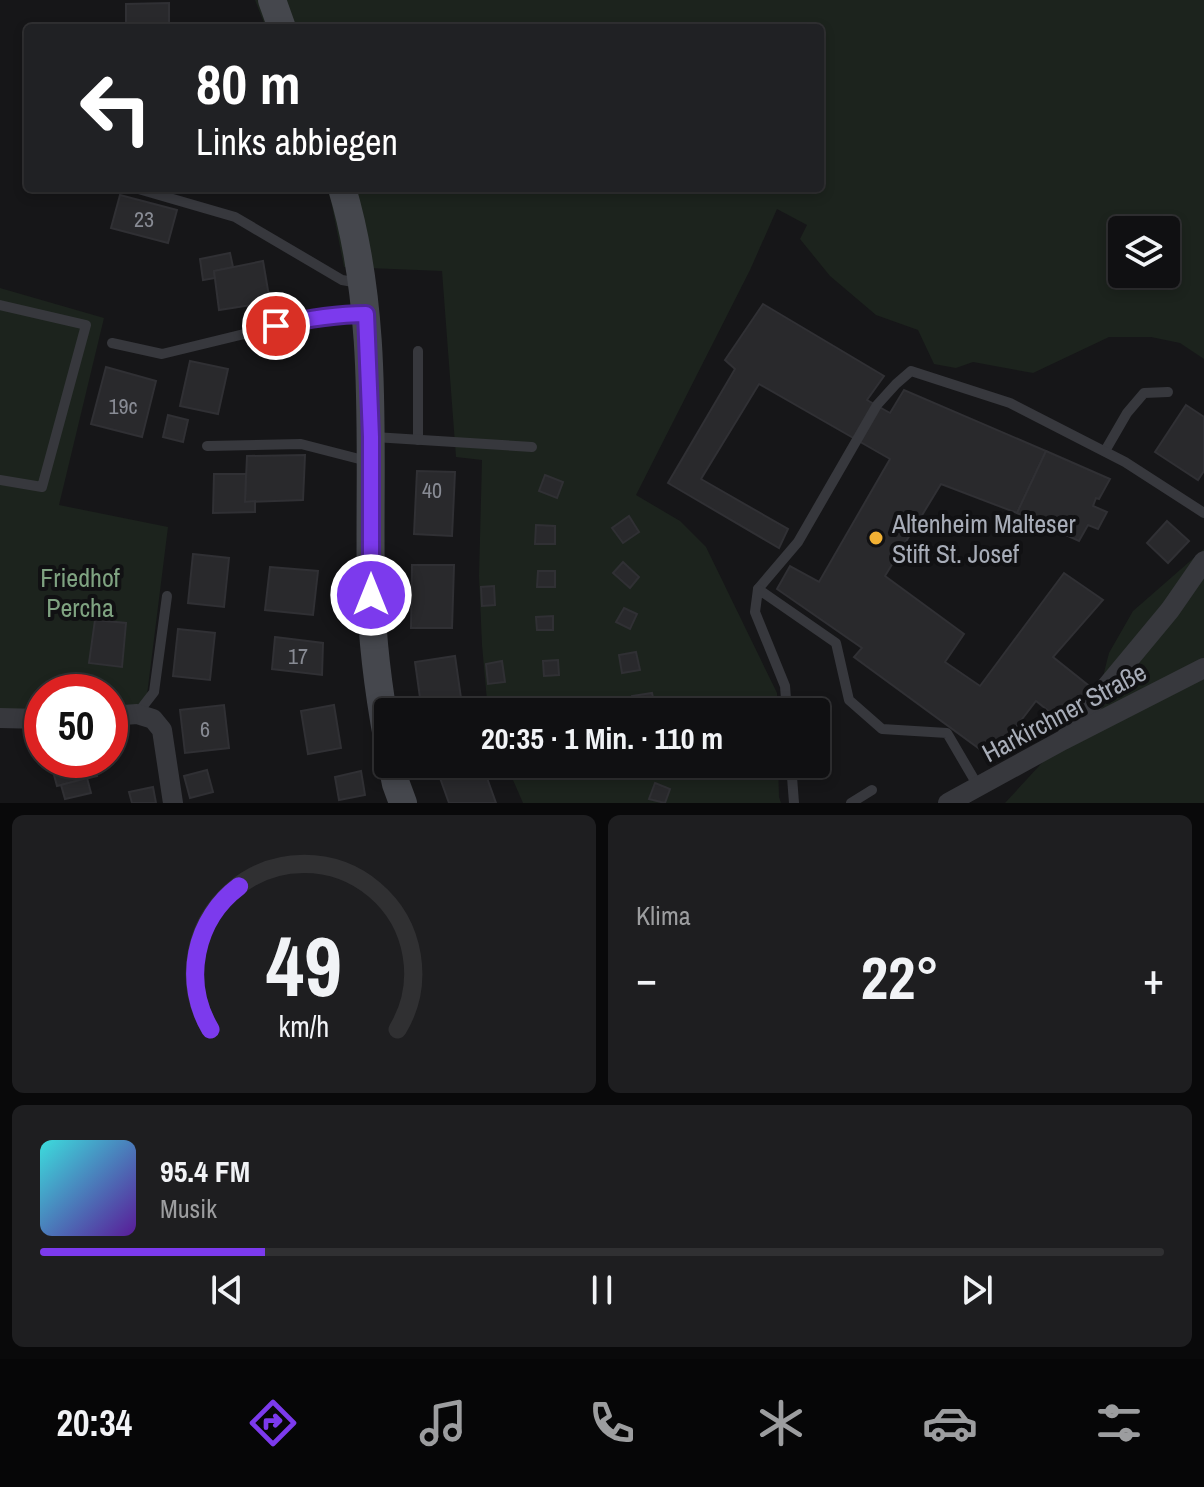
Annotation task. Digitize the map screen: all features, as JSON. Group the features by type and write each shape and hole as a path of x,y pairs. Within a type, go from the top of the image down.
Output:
{"main road":[{"path":"272,0 281,24"},
{"path":"343,192 351,218 366,314 371,449 371,595 380,698"},
{"path":"395,778 403,803"}],"street":[{"path":"1063,740 1170,610 1204,561"},
{"name":"Harkirchner Straße","path":"948,803 1204,668"},
{"path":"128,715 153,719 162,730 173,803"},
{"path":"0,718 24,719"}],"lane":[{"path":"149,192 235,217 342,280 363,284"},
{"path":"0,305 86,325 42,487 0,480"},
{"path":"112,343 162,354 302,320 366,314"},
{"path":"418,351 418,440"},
{"path":"786,698 785,686 755,612 758,589 798,542 877,405 911,371 1010,403 1125,462 1204,513"},
{"path":"1105,451 1127,413 1144,393 1168,392"},
{"path":"207,446 301,444 371,449 418,440 532,447"},
{"path":"758,589 836,643 849,700 882,729 947,733 978,786"},
{"path":"137,714 154,692 167,596"},
{"path":"792,778 794,803"},
{"path":"851,803 872,790"}],"green space":[{"path":"255,0 1204,0 1204,359 1180,343 1151,337 1109,337 1033,373 973,362 956,368 934,364 918,330 876,315 830,276 800,239 807,225 777,209 750,270 636,495 680,521 706,547 777,698 487,698 479,576 482,460 456,457 442,271 344,267 328,192 824,192 824,24 264,24"},
{"name":"Friedhof Percha","path":"0,288 104,318 59,505 168,527 146,703 128,706 128,674 24,674 24,712 0,710"},
{"path":"1204,549 1204,803 1005,803 1063,740 1098,696 1109,653 1133,611"},
{"path":"512,778 778,778 781,803 523,803"}],"building":[{"path":"169,3 169,24 126,24 126,4"},
{"path":"120,195 177,210 168,243 111,228"},
{"path":"230,253 233,267 214,271 215,278 203,280 200,259"},
{"path":"263,261 270,302 219,310 214,271"},
{"name":"Altenheim Malteser Stift St. Josef","path":"763,304 884,376 867,400 890,413 904,390 1046,451 1017,513 941,484 885,576 964,634 945,662 980,686 1064,573 1103,600 1053,657 1093,689 1066,725 1036,701 992,758 854,657 862,648 777,589 790,566 819,582 890,459 759,384 701,479 788,529 779,548 668,483 735,369 725,360"},
{"path":"190,361 228,369 218,414 180,406"},
{"path":"106,367 156,381 142,437 91,424"},
{"path":"1186,405 1204,417 1204,471 1198,480 1155,452"},
{"path":"168,415 188,420 183,442 163,437"},
{"path":"1046,451 1110,479 1093,506 1107,512 1098,529 1088,525 1079,541 1017,513"},
{"path":"305,455 303,500 245,502 247,456"},
{"path":"417,471 455,472 452,536 414,534"},
{"path":"214,474 246,474 245,502 255,501 255,512 213,513"},
{"path":"545,475 563,482 557,498 539,491"},
{"path":"629,516 639,532 623,543 612,528"},
{"path":"1167,521 1189,541 1168,563 1147,543"},
{"path":"536,525 555,526 555,544 535,544"},
{"path":"193,554 229,558 224,607 188,603"},
{"path":"623,562 639,577 630,588 613,573"},
{"path":"412,565 454,565 452,628 411,628"},
{"path":"270,567 318,571 313,615 265,610"},
{"path":"538,571 555,571 555,587 537,587"},
{"path":"494,586 495,605 482,606 481,587"},
{"path":"624,608 637,614 630,629 616,622"},
{"path":"553,616 553,630 537,630 536,617"},
{"path":"95,620 126,623 122,667 89,663"},
{"path":"178,629 215,633 210,680 173,676"},
{"path":"275,637 323,643 322,675 272,669"},
{"path":"636,652 640,670 622,673 619,655"},
{"path":"455,656 461,698 420,698 415,662"},
{"path":"558,660 559,675 544,676 543,661"},
{"path":"502,661 505,682 488,684 486,664"},
{"path":"652,693 653,698 632,698"},
{"path":"224,705 229,748 185,753 180,710"},
{"path":"334,705 341,748 308,754 301,711"},
{"path":"207,770 213,792 190,798 184,776"},
{"path":"361,771 365,795 339,800 335,777"},
{"path":"55,778 89,778 57,786"},
{"path":"87,778 91,793 65,799 61,785"},
{"path":"440,778 487,778 496,803 449,803"},
{"path":"655,783 670,789 665,803 649,799"},
{"path":"153,787 156,803 132,803 129,792"}],"place":[{"name":"Altenheim Malteser Stift St. Josef","path":"876,538"}],"route":[{"path":"276,326 347,314 366,314 371,437 371,595"}]}
